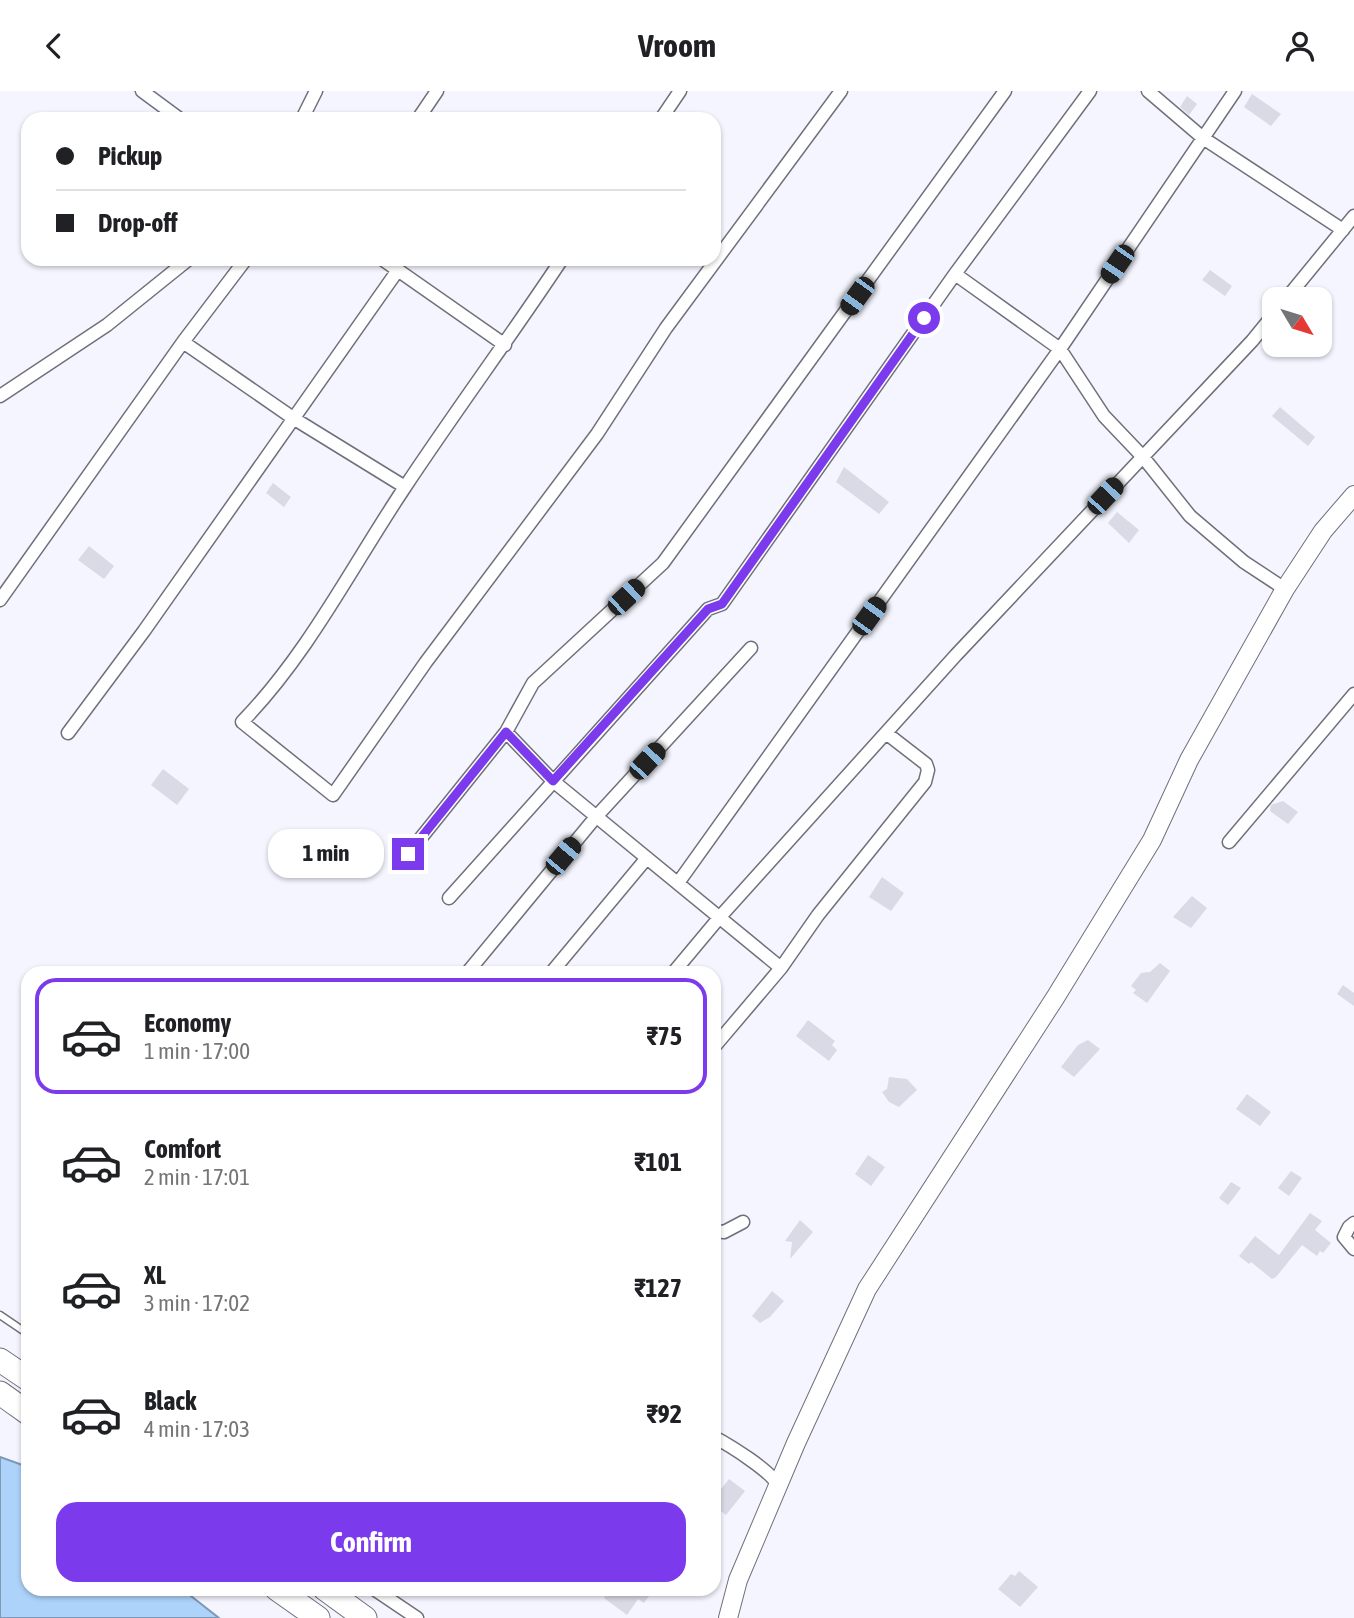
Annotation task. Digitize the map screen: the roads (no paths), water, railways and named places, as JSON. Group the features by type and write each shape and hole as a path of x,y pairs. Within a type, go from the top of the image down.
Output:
{"highway":[{"path":"0,1360 21,1374"},
{"path":"0,1393 21,1408"},
{"path":"287,1596 318,1618"},
{"path":"335,1596 365,1618"}],"main road":[{"path":"728,1618 738,1580 867,1289 1055,998 1152,840 1189,760 1285,589 1323,531 1354,495"}],"street":[{"path":"142,91 170,112"},
{"path":"306,112 316,91"},
{"path":"423,112 437,91"},
{"path":"666,112 680,91"},
{"path":"721,254 841,91"},
{"path":"408,854 506,732 533,683 663,563 1005,91"},
{"path":"449,898 708,609 722,604 955,274 1090,91"},
{"path":"1148,91 1203,138 1343,230"},
{"path":"678,883 1060,349 1235,91"},
{"path":"1296,287 1354,216"},
{"path":"0,396 107,325 180,266"},
{"path":"0,600 183,342 241,266"},
{"path":"392,266 505,345"},
{"path":"557,266 405,487 315,631 263,700 242,722 332,795 426,662 597,435 666,328 712,266"},
{"path":"68,733 145,631 398,270"},
{"path":"955,274 1060,349 1104,416 1143,457 1190,516 1244,562 1285,589"},
{"path":"679,966 956,655 1262,329"},
{"path":"183,342 293,418 405,487"},
{"path":"473,966 595,818 751,647"},
{"path":"1229,842 1354,694"},
{"path":"506,732 553,781 595,818 780,968"},
{"path":"721,1039 780,968 818,915 925,782 928,770 926,764 886,733"},
{"path":"557,966 646,859"},
{"path":"721,1232 743,1222"},
{"path":"1354,1223 1344,1237 1354,1249"},
{"path":"721,1442 762,1468 775,1479 778,1486"},
{"path":"384,1596 417,1618"}],"lane":[{"path":"0,1315 21,1329"}],"water":[{"path":"0,1457 21,1464 21,1596 191,1596 219,1618 0,1618"}]}
